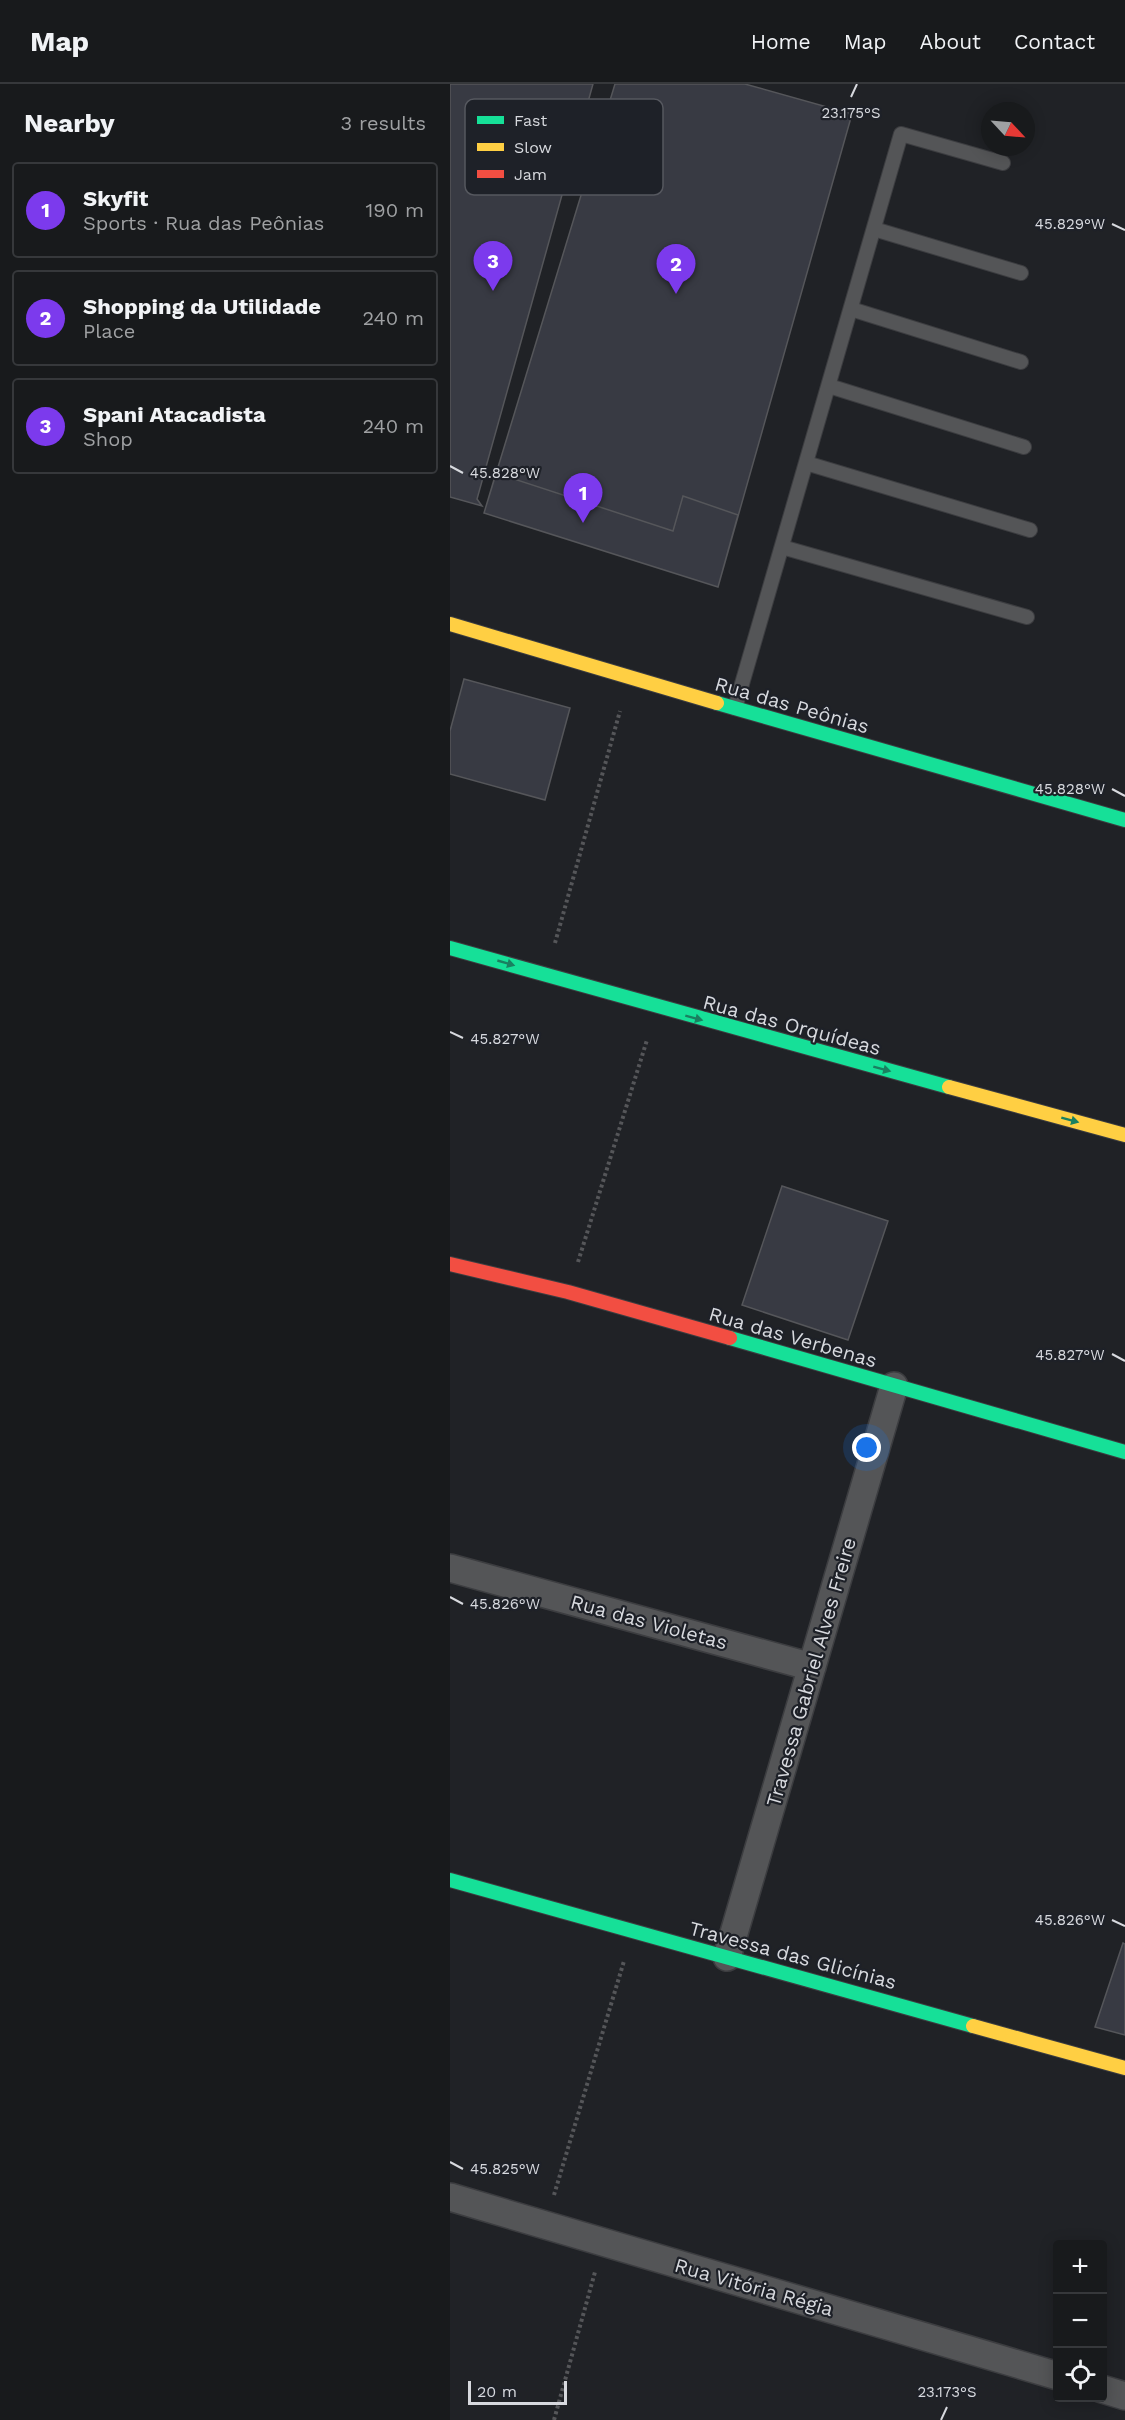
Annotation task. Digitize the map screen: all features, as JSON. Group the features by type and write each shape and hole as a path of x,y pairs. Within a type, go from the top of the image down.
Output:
{"street":[{"name":"Rua das Peônias","path":"450,624 735,709 1125,820"},
{"name":"Rua das Orquídeas","path":"450,948 658,1008 1125,1136"},
{"name":"Rua das Verbenas","path":"450,1264 568,1292 1125,1452"},
{"name":"Travessa Gabriel Alves Freire","path":"728,1957 894,1386"},
{"name":"Rua das Violetas","path":"450,1568 812,1667"},
{"name":"Travessa das Glicínias","path":"450,1880 1125,2068"},
{"name":"Rua Vitória Régia","path":"450,2197 1053,2375"},
{"path":"1107,2391 1125,2396"}],"lane":[{"path":"735,709 901,134 1003,163"},
{"path":"874,229 1021,273"},
{"path":"850,309 1021,362"},
{"path":"829,386 1023,447"},
{"path":"806,463 1030,530"},
{"path":"782,547 1027,617"}],"path":[{"path":"545,974 629,678"},
{"path":"568,1292 658,1008"},
{"path":"545,2225 633,1932"},
{"path":"554,2420 603,2242"}],"building":[{"path":"450,84 593,84 589,99 465,99 465,195 562,195 477,499 482,506 450,497"},
{"path":"615,84 745,84 852,114 718,587 484,513 581,195 663,195 663,99 610,99"},
{"path":"496,473 673,531 683,496 738,515 718,587 484,513"},
{"path":"464,679 570,708 545,800 450,774 450,731"},
{"path":"782,1186 888,1221 848,1340 742,1305"},
{"path":"1123,1943 1125,1944 1125,2035 1095,2027"}],"traffic: fast":[{"path":"717,703 1125,820"},
{"path":"450,948 949,1087"},
{"path":"730,1338 1125,1452"},
{"path":"450,1880 973,2026"}],"traffic: slow":[{"path":"450,624 717,703"},
{"path":"949,1087 1125,1135"},
{"path":"973,2026 1125,2068"}],"traffic: jam":[{"path":"450,1264 568,1292 730,1338"}],"place":[{"name":"Spani Atacadista","path":"493,291"},
{"name":"Shopping da Utilidade","path":"676,294"},
{"name":"Skyfit","path":"583,523"}]}
